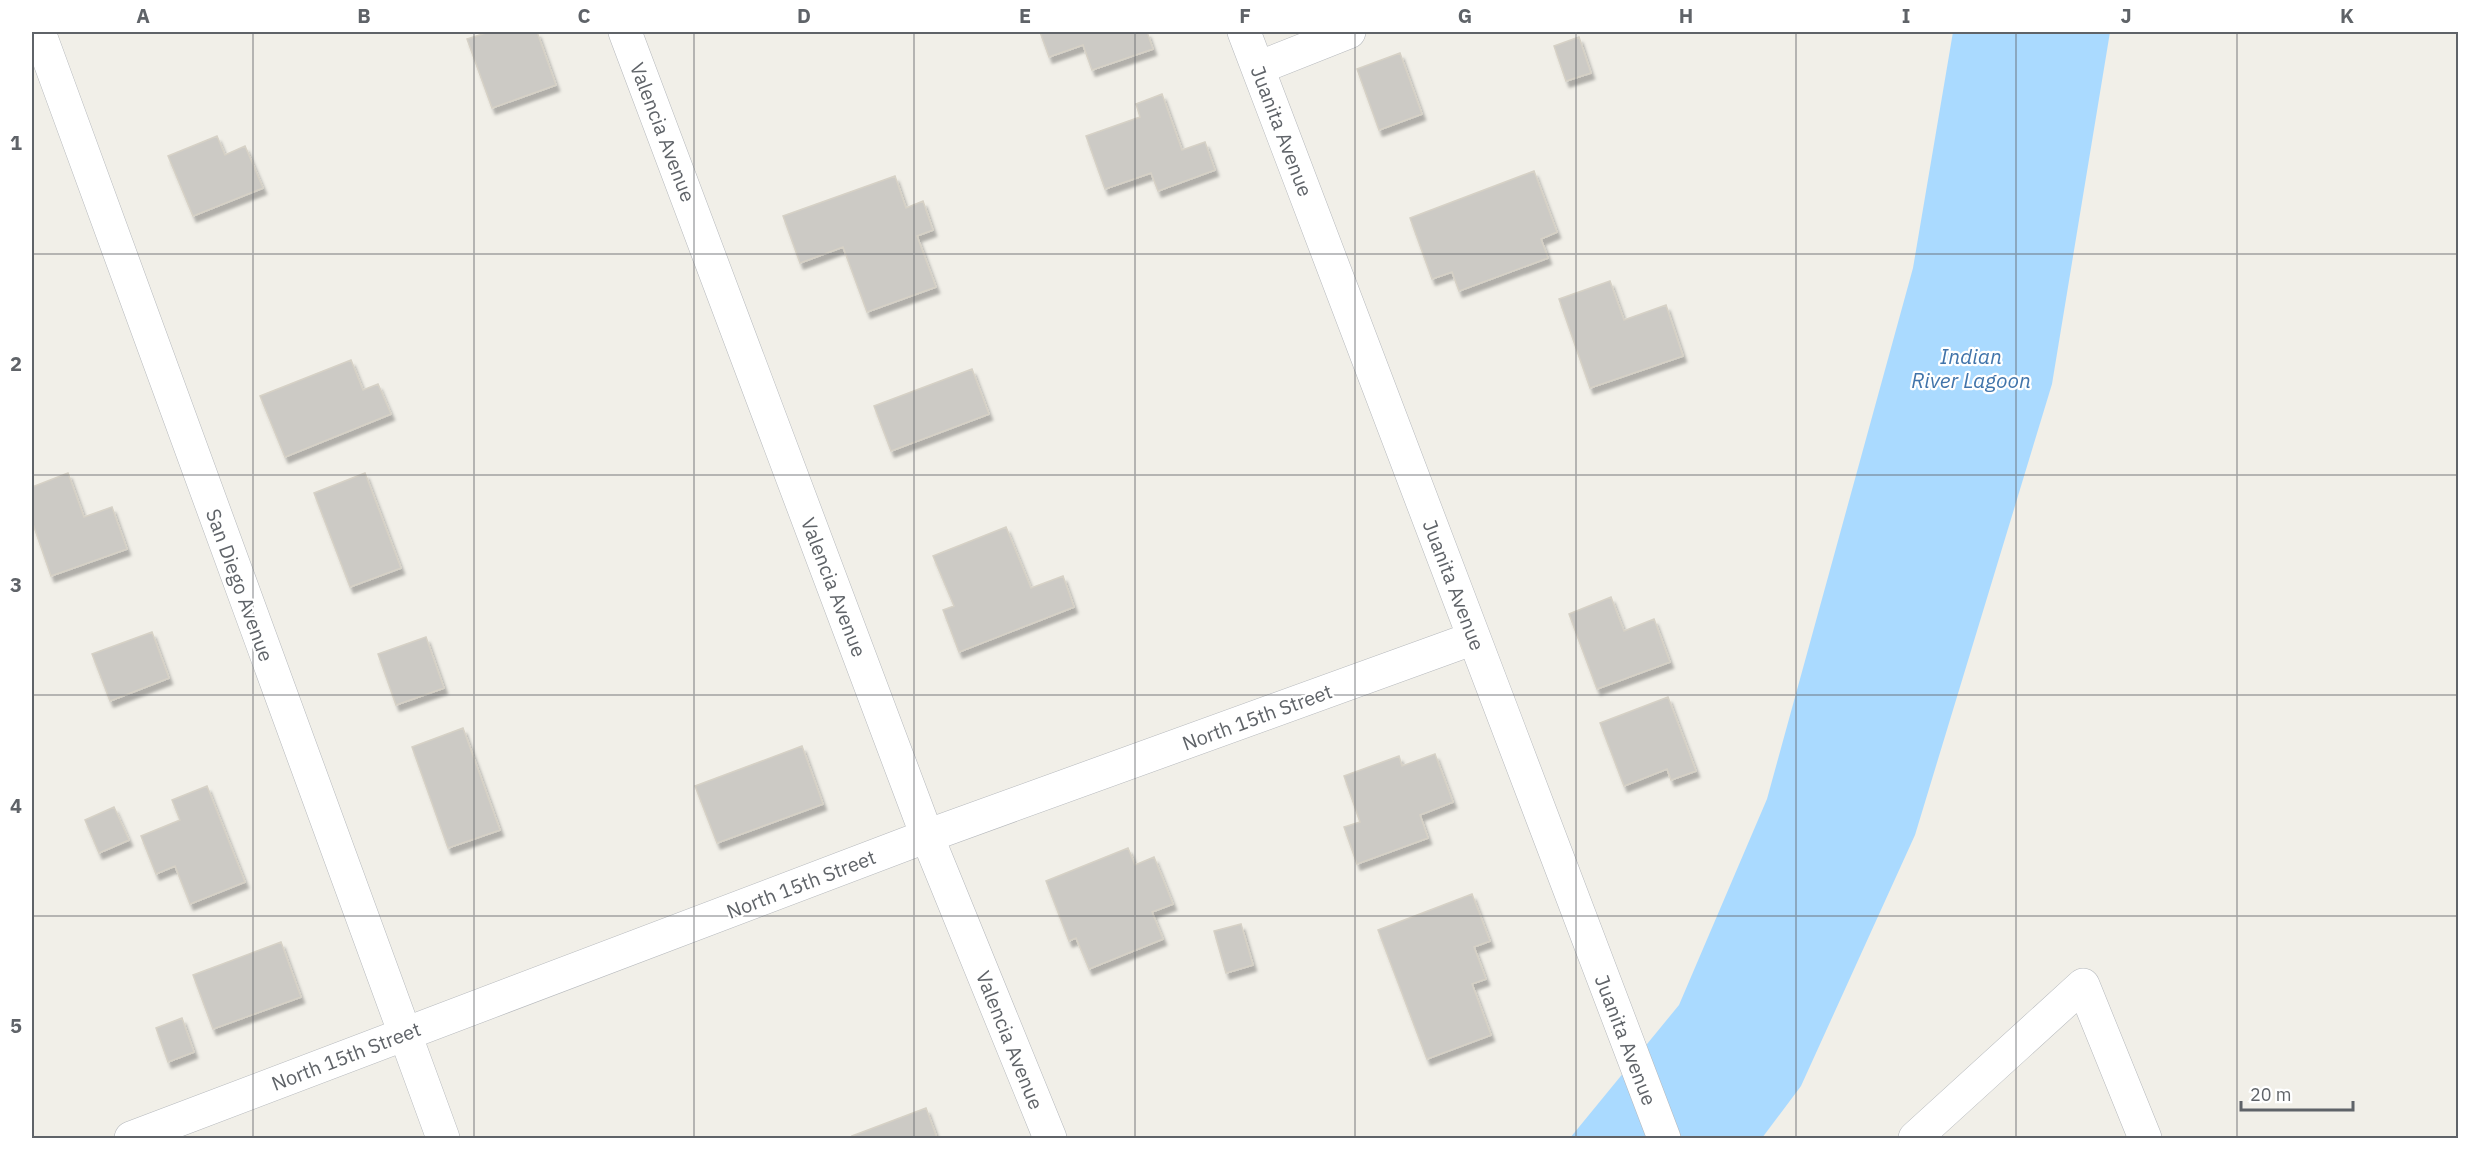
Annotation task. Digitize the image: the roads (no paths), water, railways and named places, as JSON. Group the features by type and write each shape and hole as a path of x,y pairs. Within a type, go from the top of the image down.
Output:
{"street":[{"name":"San Diego Avenue","path":"39,32 443,1138"},
{"name":"Valencia Avenue","path":"626,32 927,836 1050,1138"},
{"name":"Juanita Avenue","path":"1244,32 1613,1009 1664,1138"},
{"path":"1258,68 1349,32"},
{"name":"North 15th Street","path":"131,1138 927,836 1474,638"},
{"path":"1915,1138 2083,985 2145,1138"}],"water":[{"name":"Indian River Lagoon","path":"1953,32 2110,32 2052,384 1915,835 1801,1086 1762,1138 1570,1138 1679,1005 1767,799 1913,268"}]}
